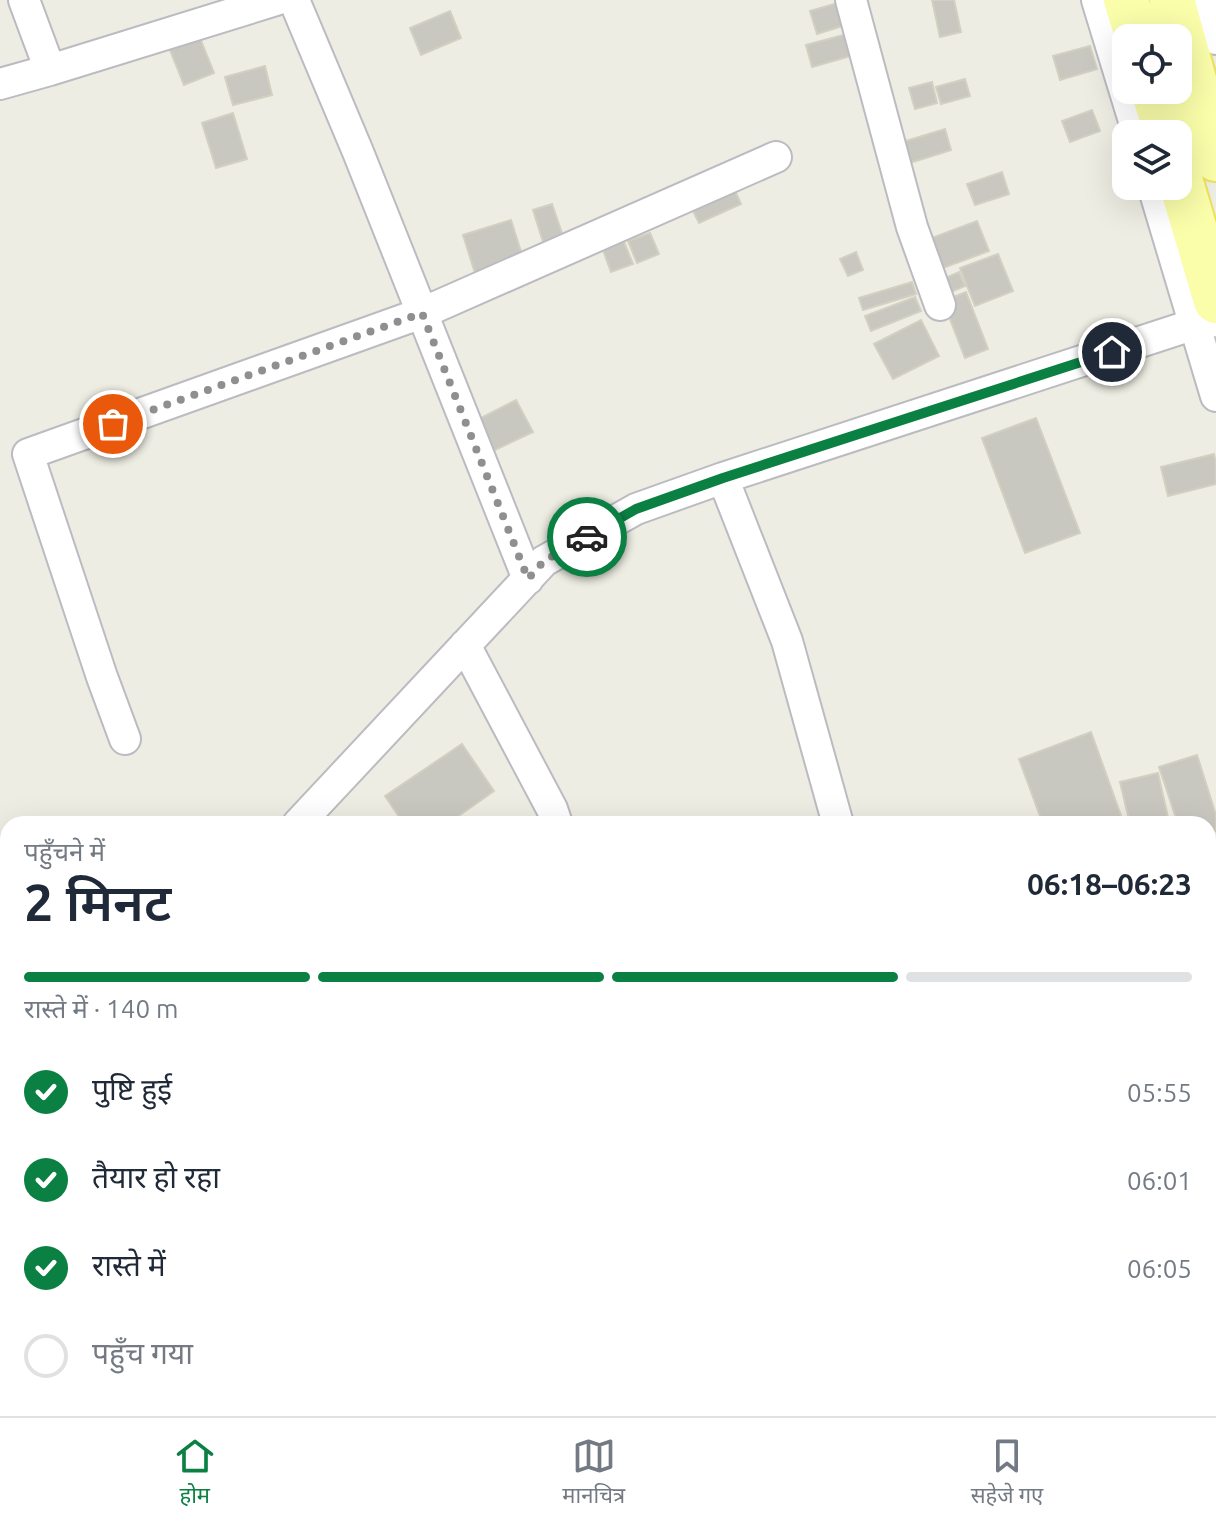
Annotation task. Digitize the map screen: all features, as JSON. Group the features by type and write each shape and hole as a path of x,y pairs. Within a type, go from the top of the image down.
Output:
{"main road":[{"path":"1126,0 1134,24"},
{"path":"1172,0 1216,159"},
{"path":"1184,200 1209,316"}],"street":[{"path":"24,0 50,70"},
{"path":"0,84 276,0"},
{"path":"294,0 528,579"},
{"path":"851,0 912,227 940,305"},
{"path":"1097,0 1134,120"},
{"path":"1205,0 1216,39"},
{"path":"125,739 28,454 422,313 776,157"},
{"path":"1159,200 1209,316 1216,396"},
{"path":"305,816 544,561 636,509 1209,316"},
{"path":"723,478 787,641 836,816"},
{"path":"465,645 554,816"}],"building":[{"path":"932,0 954,0 961,32 940,37"},
{"path":"845,1 852,23 817,34 810,11"},
{"path":"450,11 461,38 421,55 410,28"},
{"path":"855,32 861,53 812,67 806,45"},
{"path":"198,33 214,73 184,85 168,45"},
{"path":"1090,46 1097,69 1060,80 1053,56"},
{"path":"265,66 272,95 233,105 225,77"},
{"path":"965,79 970,96 941,104 936,87"},
{"path":"932,82 937,103 915,109 909,88"},
{"path":"1092,110 1100,131 1070,142 1062,121"},
{"path":"233,113 247,159 216,168 202,123"},
{"path":"945,129 951,150 900,166 893,145"},
{"path":"1002,172 1009,194 975,205 967,184"},
{"path":"731,182 741,204 699,223 688,201"},
{"path":"552,204 563,236 543,242 533,210"},
{"path":"511,220 523,258 475,273 463,235"},
{"path":"977,221 989,251 932,272 921,242"},
{"path":"650,233 659,254 637,263 628,241"},
{"path":"624,242 633,264 611,272 603,250"},
{"path":"856,252 863,270 848,276 840,259"},
{"path":"998,254 1013,291 975,306 960,268"},
{"path":"959,272 965,286 939,297 934,283"},
{"path":"912,282 916,294 863,310 859,298"},
{"path":"966,292 988,349 965,358 943,301"},
{"path":"915,297 921,311 871,331 865,316"},
{"path":"921,320 939,356 893,379 874,344"},
{"path":"516,400 533,432 484,455 473,422"},
{"path":"1036,418 1080,533 1025,553 982,438"},
{"path":"1214,454 1216,484 1168,496 1161,467"},
{"path":"1091,732 1121,816 1040,816 1019,759"},
{"path":"462,744 494,791 458,816 399,816 385,796"},
{"path":"1197,755 1216,816 1175,816 1159,767"},
{"path":"1158,773 1168,816 1128,816 1120,782"}],"way so far":[{"path":"113,424 422,313 528,579 544,561 587,537"}],"route":[{"path":"587,537 636,509 723,478 1112,352"}]}
